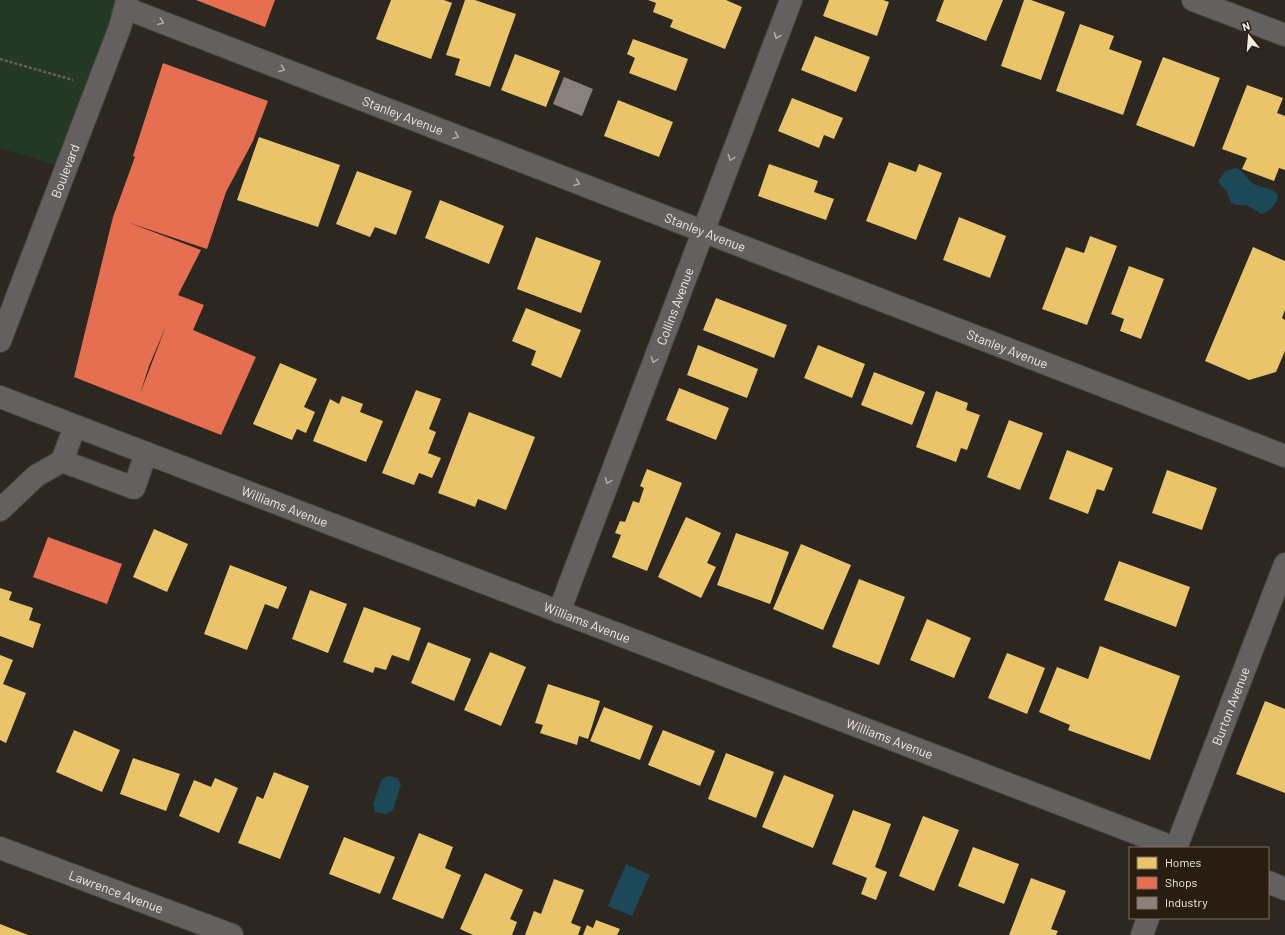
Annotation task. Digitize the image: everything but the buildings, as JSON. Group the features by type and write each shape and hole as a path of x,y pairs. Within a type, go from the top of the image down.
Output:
{"street":[{"name":"Collins Avenue","path":"559,612 791,0"},
{"path":"1193,0 1285,35"},
{"name":"Stanley Avenue","path":"126,4 703,232 1285,456"},
{"name":"Boulevard","path":"0,341 120,26 126,4"},
{"name":"Williams Avenue","path":"0,397 1173,847"},
{"path":"0,510 36,476 62,461 75,426"},
{"path":"62,461 134,488 146,453"},
{"name":"Burton Avenue","path":"1176,847 1285,564"},
{"name":"Lawrence Avenue","path":"0,848 232,935"},
{"path":"1269,882 1285,889"},
{"path":"1142,935 1148,919"}],"path":[{"path":"0,59 97,87"}],"green space":[{"path":"0,0 121,0 66,168 0,148"}],"water":[{"path":"1236,168 1239,169 1252,183 1272,190 1278,195 1275,204 1265,213 1262,214 1246,205 1236,205 1231,203 1227,192 1218,182 1225,171"},
{"path":"389,776 398,778 401,785 393,810 386,814 375,812 373,804 382,779"},
{"path":"626,864 650,875 632,916 608,906"}]}
